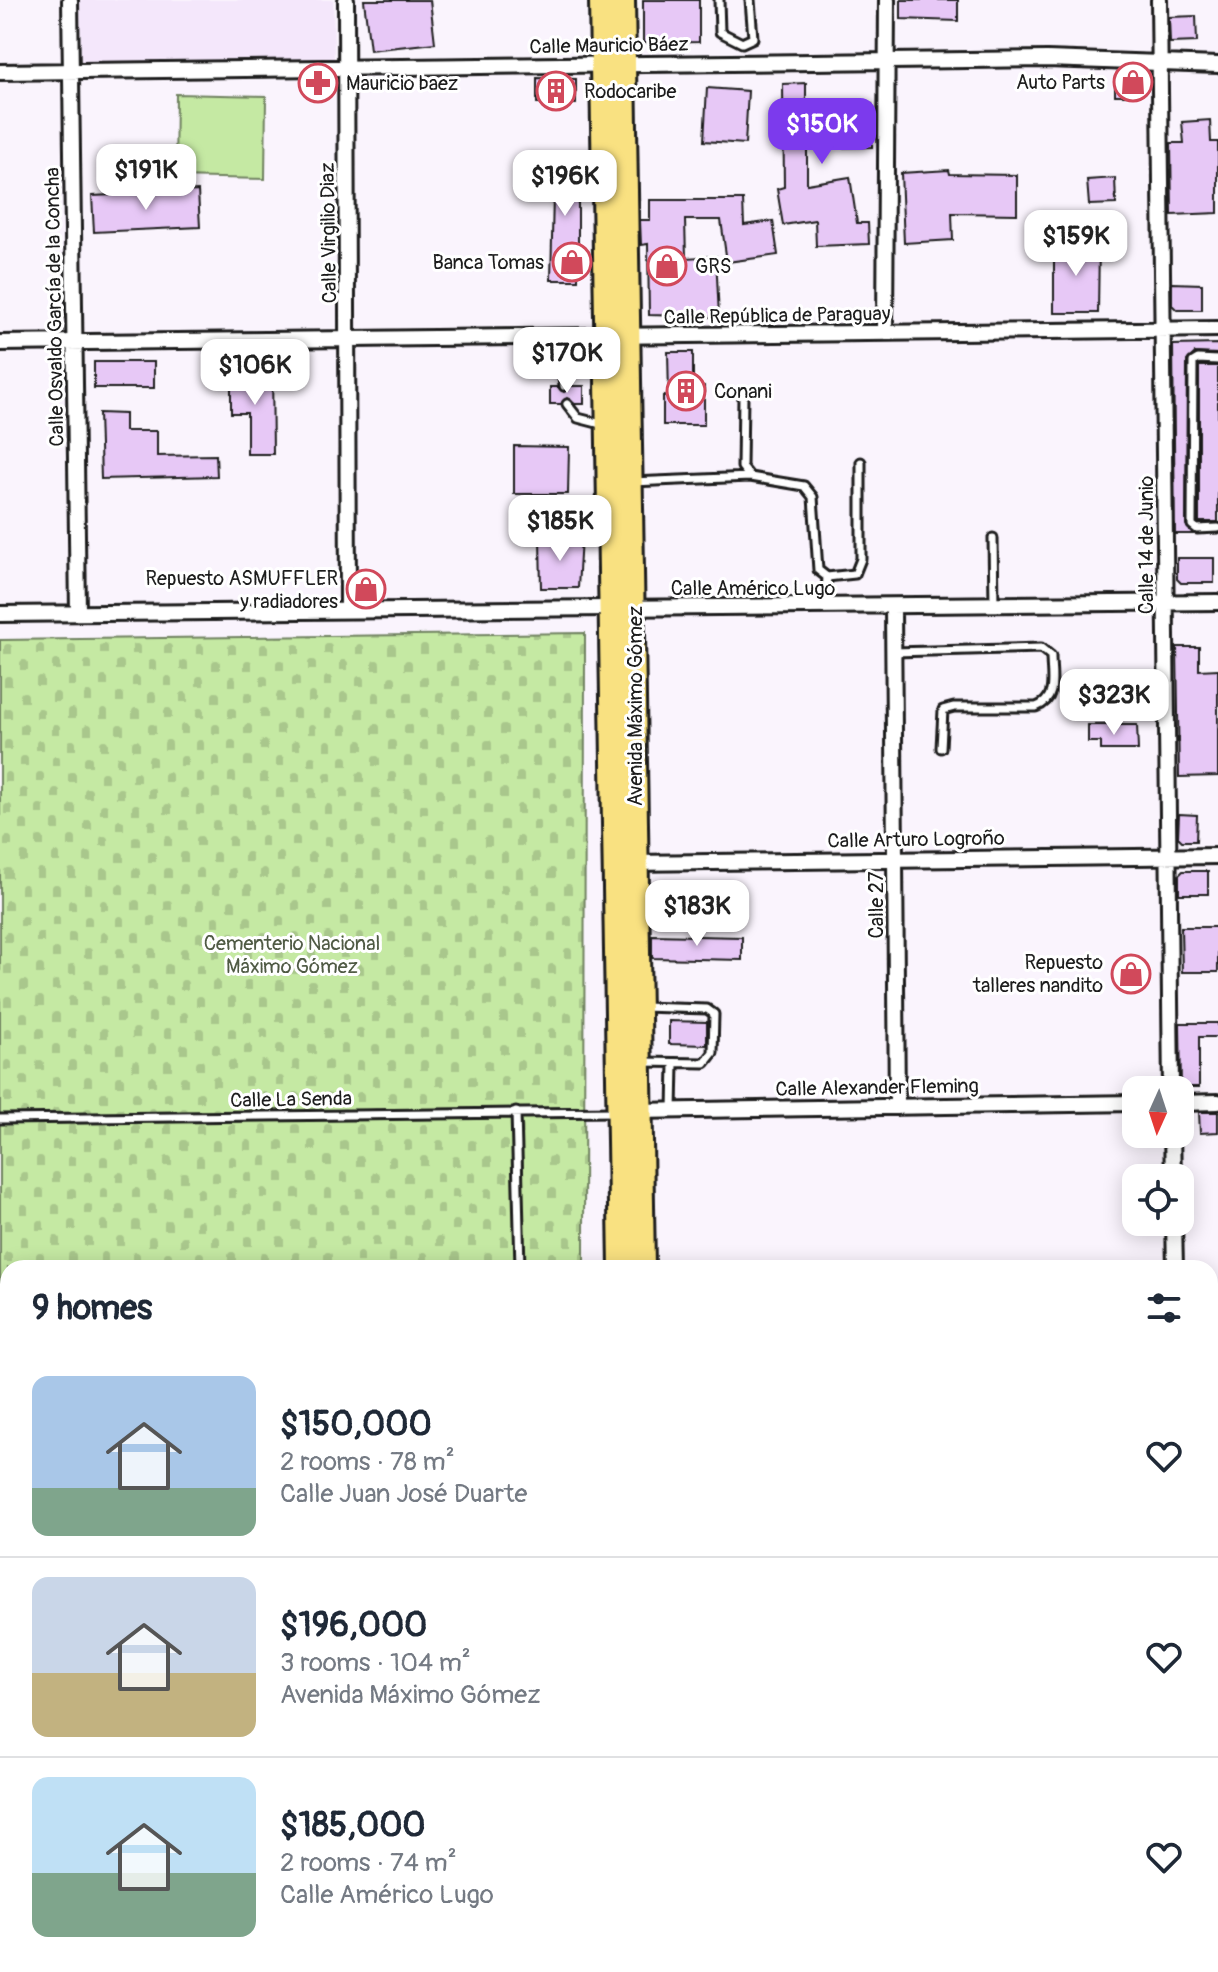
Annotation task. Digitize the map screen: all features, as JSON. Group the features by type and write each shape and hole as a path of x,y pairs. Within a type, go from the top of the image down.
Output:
{"main road":[{"name":"Avenida Máximo Gómez","path":"601,0 613,65 619,337 632,482 624,609 629,1111 621,1260"},
{"name":"Avenida Máximo Gómez","path":"613,65 623,0"},
{"name":"Avenida Máximo Gómez","path":"619,337 609,426 624,609"},
{"name":"Avenida Máximo Gómez","path":"625,863 639,1007 639,1062 629,1111 642,1260"}],"street":[{"name":"Calle Osvaldo García de la Concha","path":"70,0 78,613"},
{"name":"Calle Virgilio Diaz","path":"346,0 350,339 348,610"},
{"path":"885,332 887,0"},
{"name":"Calle 14 de Junio","path":"1159,0 1171,1076"},
{"name":"Calle Mauricio Báez","path":"0,72 1047,59 1218,65"},
{"name":"Calle República de Paraguay","path":"0,343 1218,329"},
{"name":"Calle Américo Lugo","path":"0,614 893,608 1218,602"},
{"name":"Calle 27","path":"893,608 897,1107"},
{"name":"Calle Arturo Logroño","path":"625,863 1218,856"},
{"path":"1194,1103 1218,1102"},
{"name":"Calle Alexander Fleming","path":"629,1111 1122,1103"},
{"path":"1174,1236 1175,1260"}],"lane":[{"path":"719,0 720,32 742,43"},
{"path":"742,43 753,38 750,0"},
{"path":"742,43 744,64"},
{"path":"558,338 564,386"},
{"path":"1218,360 1198,359 1193,362 1192,510 1192,525 1197,529 1218,528"},
{"path":"743,397 739,453 742,467 750,477"},
{"path":"567,404 578,418 609,426"},
{"path":"632,482 750,477 804,486 813,497 818,570 827,577 855,574 861,559 861,462"},
{"path":"993,538 994,606"},
{"path":"825,608 827,577"},
{"path":"893,652 1041,648 1051,656 1052,696 1046,703 1036,707 943,710 941,748"},
{"path":"639,1007 712,1011 710,1059 698,1066 639,1062"},
{"path":"673,1110 674,1064"},
{"name":"Calle La Senda","path":"0,1119 629,1111"},
{"path":"516,1112 520,1260"}],"shaded area":[{"path":"80,0 333,0 334,62 81,61"}],"green space":[{"path":"176,94 266,96 265,179 175,177"},
{"name":"Cementerio Nacional Máximo Gómez","path":"585,633 584,1260 0,1260 0,640"}],"building":[{"path":"364,0 430,0 435,43 370,50"},
{"path":"643,0 699,0 699,42 643,43"},
{"path":"901,0 958,0 958,21 901,19"},
{"path":"1196,16 1197,42 1170,43 1169,17"},
{"path":"1115,77 1137,77 1138,95 1115,95"},
{"name":"Rodocaribe","path":"537,78 576,79 576,104 537,103"},
{"path":"806,83 806,104 872,104 872,147 807,148 807,184 850,177 857,223 868,223 869,244 816,246 815,220 783,225 777,189 784,187 783,84"},
{"path":"707,88 748,91 745,144 704,141"},
{"path":"1210,120 1211,142 1218,142 1218,213 1172,215 1171,143 1184,143 1182,122"},
{"path":"554,154 578,154 578,280 551,280"},
{"path":"949,170 950,174 1017,175 1017,214 952,213 953,240 904,243 901,173"},
{"path":"1115,178 1116,204 1089,205 1087,180"},
{"path":"198,191 200,227 94,232 92,196"},
{"path":"650,200 743,200 744,225 773,221 778,255 727,262 721,220 685,220 686,258 716,256 719,317 649,315 648,244 641,245 640,220 650,220"},
{"path":"1054,243 1099,243 1098,313 1054,313"},
{"path":"1172,283 1202,284 1202,310 1177,310 1172,305"},
{"path":"1218,344 1218,354 1195,353 1187,361 1186,525 1193,534 1175,534 1173,345"},
{"name":"Conani","path":"668,352 693,352 693,387 704,386 704,425 663,425 663,396 669,396"},
{"path":"94,362 154,362 154,388 94,388"},
{"path":"1199,366 1218,366 1218,522 1199,522"},
{"path":"231,369 272,369 273,454 247,454 247,413 231,413"},
{"path":"570,386 584,386 584,404 575,404 567,398 561,404 550,404 550,387 558,387 564,392"},
{"path":"99,413 125,414 125,431 157,431 157,456 216,455 217,476 101,479"},
{"path":"514,446 569,447 568,494 514,494"},
{"path":"540,538 581,538 578,588 541,588"},
{"path":"1177,558 1214,558 1214,583 1181,583 1177,579"},
{"path":"1177,647 1199,647 1199,670 1218,669 1218,776 1179,777"},
{"path":"1088,725 1137,725 1138,750 1101,750 1101,742 1088,742"},
{"path":"1179,814 1197,815 1196,841 1182,841 1178,837"},
{"path":"1183,871 1208,871 1208,894 1179,894 1179,875"},
{"path":"1181,927 1218,927 1218,972 1182,972"},
{"path":"652,935 742,937 742,960 652,958"},
{"path":"669,1021 707,1022 707,1045 669,1044"},
{"path":"1180,1023 1218,1023 1218,1037 1199,1037 1199,1087 1194,1087 1194,1076 1181,1076"},
{"path":"1199,1112 1218,1112 1218,1132 1200,1133"}],"place":[{"name":"Auto Parts","path":"1133,82"},
{"name":"Mauricio baez","path":"318,83"},
{"name":"Rodocaribe","path":"556,91"},
{"name":"Banca Tomas","path":"572,262"},
{"name":"GRS","path":"667,266"},
{"name":"Conani","path":"686,391"},
{"name":"Repuesto ASMUFFLER y radiadores","path":"366,589"},
{"name":"Repuesto talleres nandito","path":"1131,974"}]}
